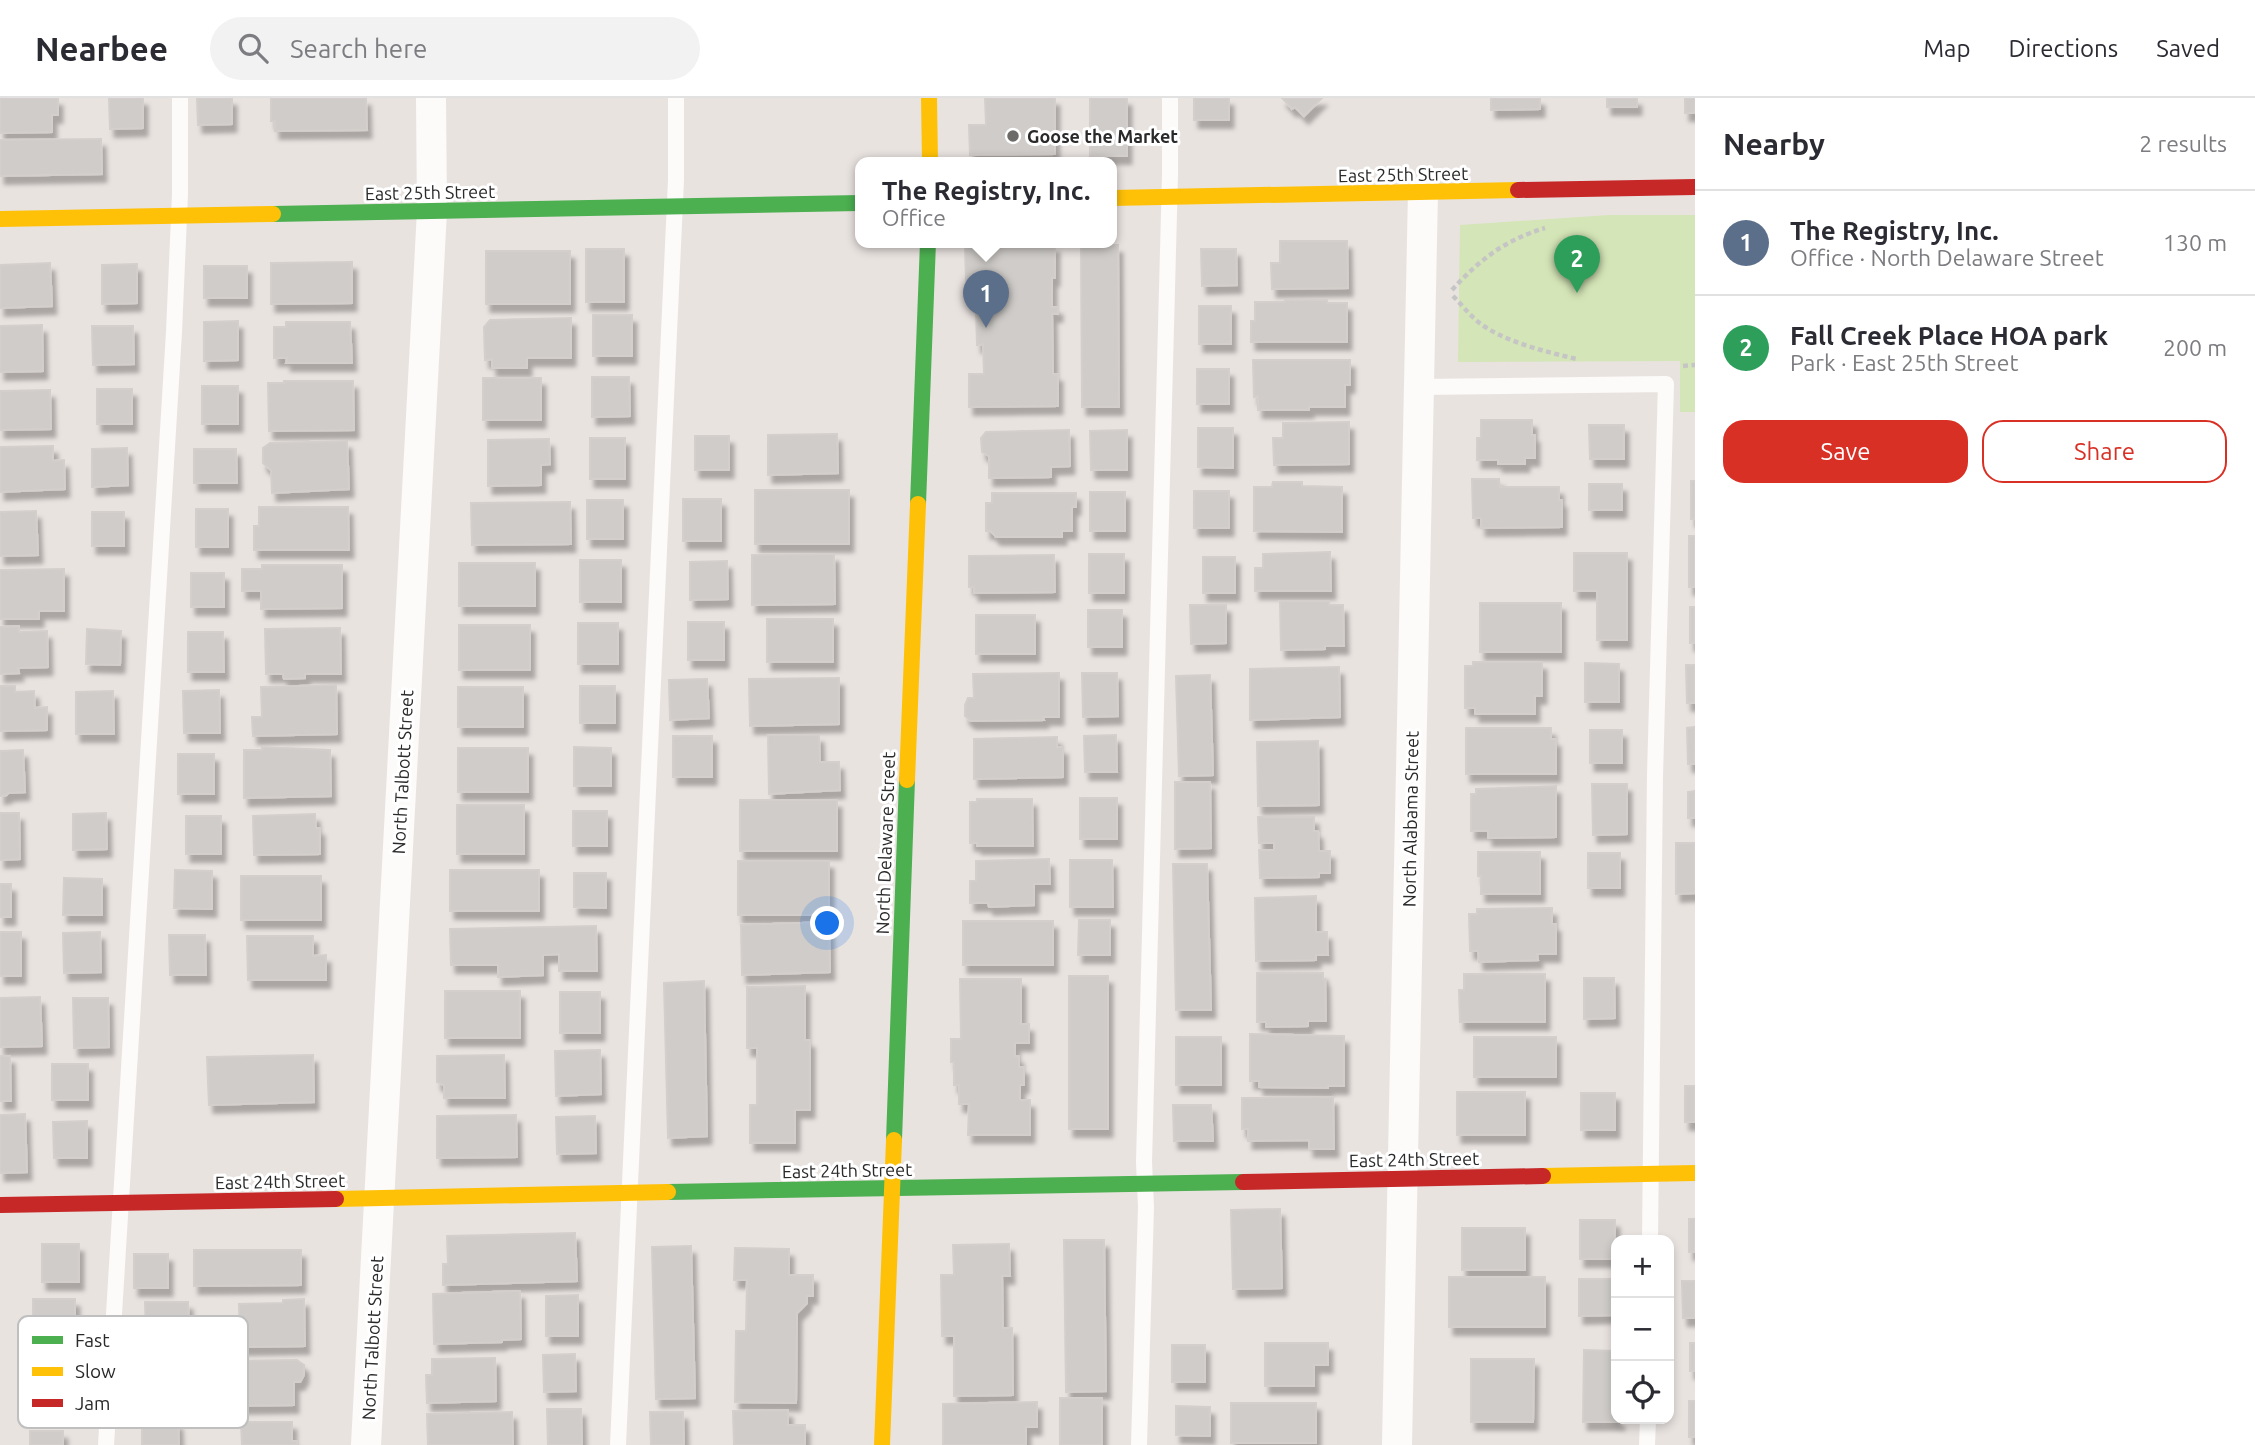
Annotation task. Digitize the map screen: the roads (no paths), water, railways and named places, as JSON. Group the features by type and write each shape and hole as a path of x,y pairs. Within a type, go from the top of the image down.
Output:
{"street":[{"name":"North Talbott Street","path":"366,1445 432,211 431,98"},
{"path":"929,98 930,157"},
{"name":"East 25th Street","path":"1117,198 1695,187"},
{"name":"North Alabama Street","path":"1397,1445 1423,192"},
{"name":"East 25th Street","path":"0,219 855,203"},
{"name":"North Delaware Street","path":"882,1445 928,248"},
{"name":"East 24th Street","path":"0,1205 1695,1173"}],"lane":[{"path":"114,1316 174,332 180,98"},
{"path":"618,1445 675,206 676,98"},
{"path":"1139,1445 1170,98"},
{"path":"1419,387 1666,384 1655,775 1650,1235"},
{"path":"1647,1445 1648,1424"}],"place":[{"name":"Goose the Market","path":"1013,136"},
{"name":"Fall Creek Place HOA park","path":"1577,293"},
{"name":"The Registry, Inc.","path":"986,328"}]}
